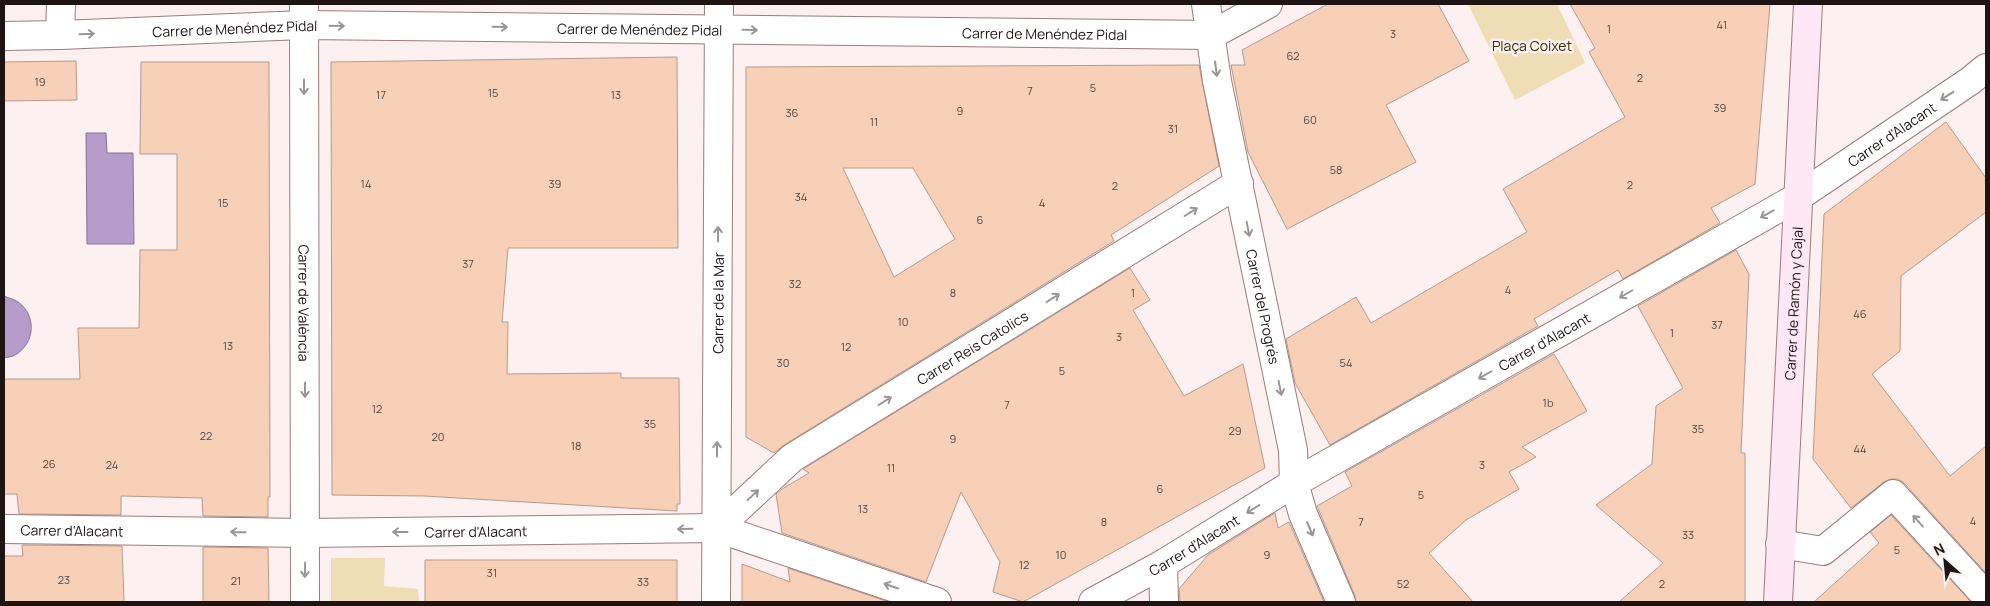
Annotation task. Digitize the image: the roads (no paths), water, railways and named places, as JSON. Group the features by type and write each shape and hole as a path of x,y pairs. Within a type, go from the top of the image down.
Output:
{"street":[{"path":"60,35 61,4"},
{"name":"Carrer del Progrés","path":"1206,4 1217,80 1293,450 1294,483 1303,514 1341,602"},
{"name":"Carrer de Menéndez Pidal","path":"4,36 60,35 304,14 719,17 1211,35 1268,4"},
{"name":"Carrer de Ramón y Cajal","path":"1778,602 1808,4"},
{"name":"Carrer de València","path":"304,14 305,602"},
{"name":"Carrer de la Mar","path":"716,602 719,17"},
{"name":"Carrer d'Alacant","path":"1093,602 1163,564 1294,483 1798,197 1970,81 1986,68"},
{"name":"Carrer Reis Catolics","path":"717,528 792,458 1239,183"},
{"path":"1780,544 1823,552 1893,494 1986,596"},
{"name":"Carrer d'Alacant","path":"4,529 306,533 717,528 937,602"},
{"path":"1163,564 1164,602"}],"park label":[{"name":"Plaça Coixet","path":"1532,45"}]}
